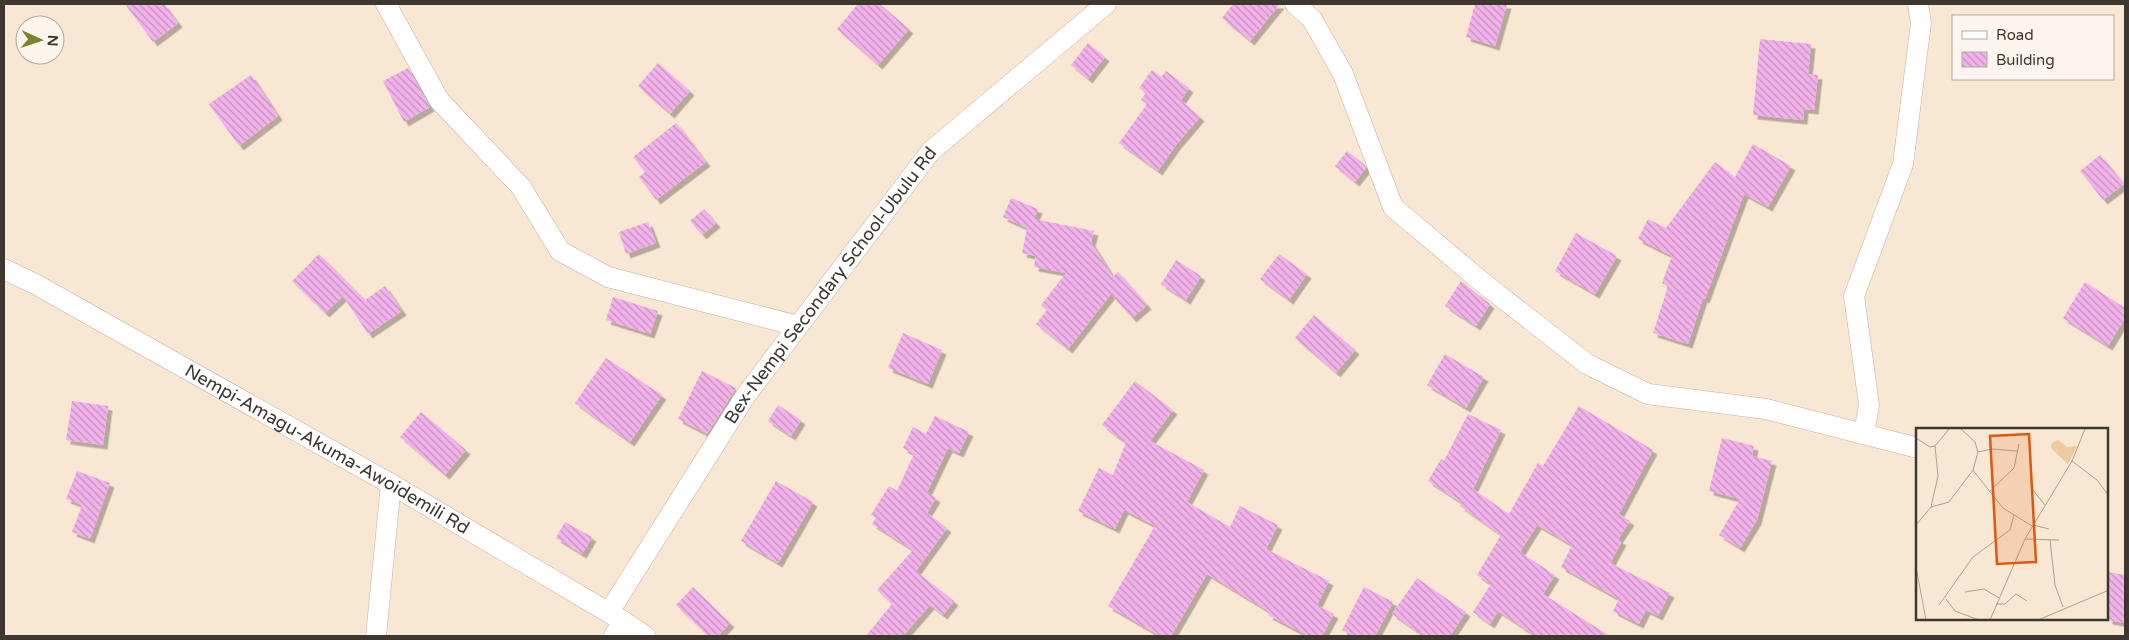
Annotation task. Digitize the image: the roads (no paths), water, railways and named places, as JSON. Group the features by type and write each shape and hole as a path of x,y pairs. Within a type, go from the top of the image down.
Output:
{"street":[{"path":"386,4 439,100 521,187 560,251 608,277 798,326"},
{"name":"Bex-Nempi Secondary School-Ubulu Rd","path":"615,623 746,395 931,151 1106,4"},
{"path":"1295,4 1312,20 1343,74 1393,207 1482,282 1587,364 1648,394 1766,409 1916,447"},
{"path":"1864,433 1869,405 1854,296 1903,164 1921,23 1918,4"},
{"name":"Nempi-Amagu-Akuma-Awoidemili Rd","path":"4,269 37,285 391,484 615,623 645,636"},
{"path":"376,636 391,484"}]}
